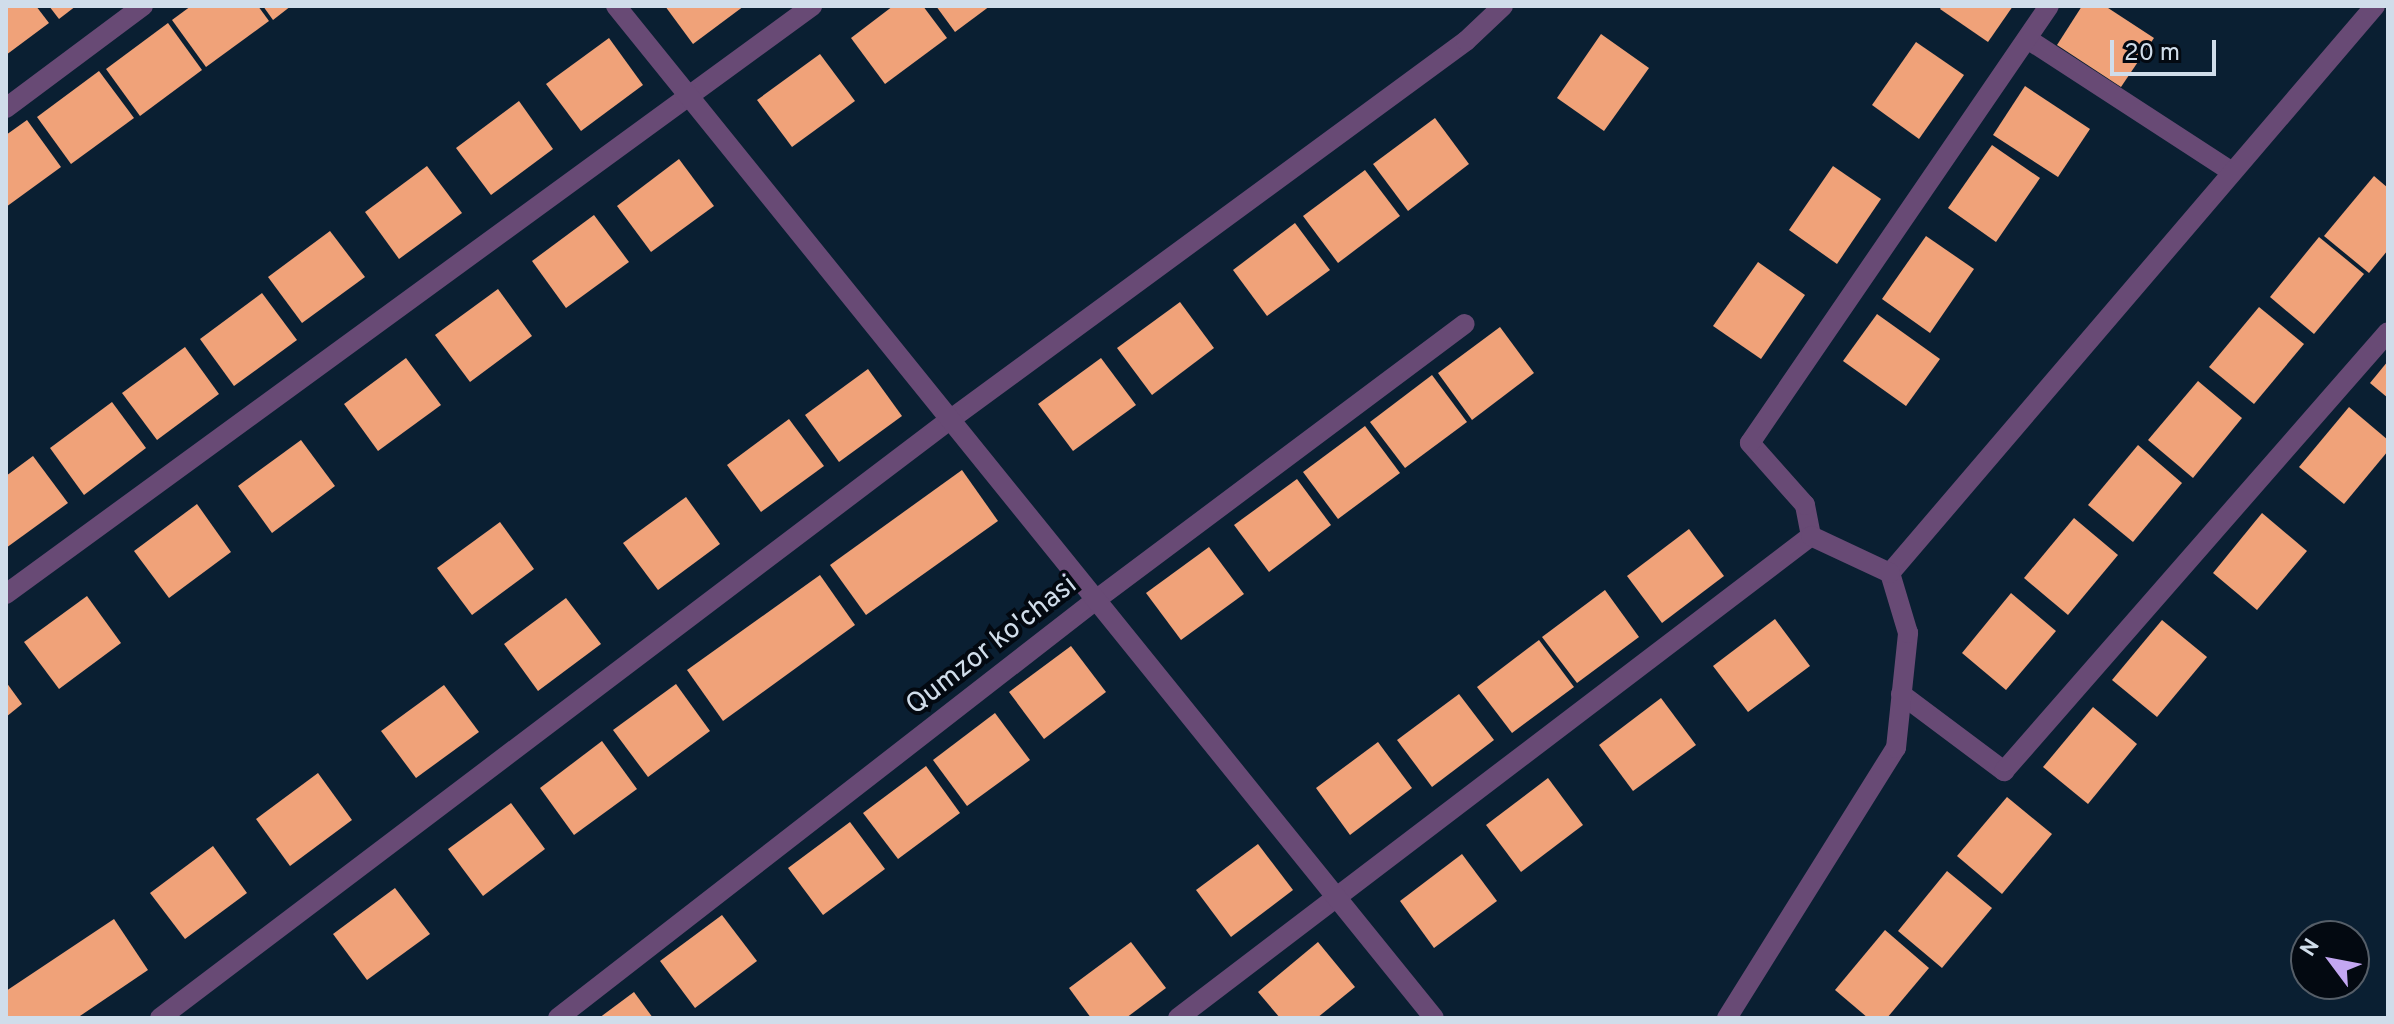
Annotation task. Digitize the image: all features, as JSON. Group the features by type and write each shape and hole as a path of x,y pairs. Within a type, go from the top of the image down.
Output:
{"street":[{"path":"6,108 143,6"},
{"path":"616,6 1434,1018"},
{"path":"6,594 812,6"},
{"path":"160,1018 951,419 1454,51 1503,6"},
{"path":"1811,536 1805,505 1750,443 2029,40 2049,6"},
{"path":"1890,573 2375,6"},
{"path":"2029,40 2232,172"},
{"name":"Qumzor ko'chasi","path":"558,1018 1097,599 1464,324"},
{"path":"1901,694 2004,771 2388,332"},
{"path":"1727,1018 1896,748 1908,633 1890,573 1811,536"},
{"path":"1178,1018 1811,536"}],"building":[{"path":"6,6 36,6 49,23 6,55"},
{"path":"49,6 76,6 59,19"},
{"path":"191,6 258,6 269,21 206,67 172,20"},
{"path":"263,6 291,6 273,20"},
{"path":"665,6 744,6 693,44"},
{"path":"893,6 923,6 947,38 885,84 851,38"},
{"path":"936,6 990,6 955,32"},
{"path":"1942,6 2013,6 1988,42 1940,9"},
{"path":"2082,6 2105,6 2154,38 2121,87 2057,45"},
{"path":"168,23 202,70 140,116 106,69"},
{"path":"1601,34 1649,68 1604,131 1557,98"},
{"path":"609,38 643,85 581,131 546,84"},
{"path":"1916,42 1964,75 1919,139 1872,105"},
{"path":"820,54 855,101 792,147 757,100"},
{"path":"99,71 134,118 71,164 37,117"},
{"path":"2025,86 2090,129 2058,177 1993,135"},
{"path":"519,101 553,149 491,195 456,148"},
{"path":"1435,118 1469,164 1408,211 1373,164"},
{"path":"27,120 61,167 6,207 6,135"},
{"path":"1992,145 2040,178 1996,242 1948,208"},
{"path":"679,159 714,206 651,252 617,206"},
{"path":"427,166 462,213 399,259 365,212"},
{"path":"1833,166 1881,199 1837,264 1789,230"},
{"path":"1365,170 1400,216 1338,263 1303,216"},
{"path":"2374,176 2388,188 2388,250 2369,273 2324,236"},
{"path":"594,215 629,262 566,308 532,261"},
{"path":"1295,223 1330,270 1267,316 1233,270"},
{"path":"330,231 365,277 302,323 268,277"},
{"path":"1926,236 1974,269 1930,333 1882,299"},
{"path":"2319,237 2364,274 2314,334 2270,297"},
{"path":"1758,262 1805,295 1761,359 1713,326"},
{"path":"498,289 532,336 470,382 435,335"},
{"path":"262,293 297,340 234,386 200,339"},
{"path":"1180,302 1214,348 1152,395 1117,348"},
{"path":"2259,307 2304,344 2254,404 2209,367"},
{"path":"1877,314 1940,359 1906,406 1843,361"},
{"path":"1500,327 1534,373 1472,420 1438,373"},
{"path":"185,347 219,394 157,440 122,393"},
{"path":"406,358 441,405 378,451 344,404"},
{"path":"1101,358 1136,405 1073,451 1038,404"},
{"path":"2388,361 2388,398 2370,383"},
{"path":"868,369 902,416 839,462 805,415"},
{"path":"1432,375 1467,422 1405,468 1370,422"},
{"path":"2198,381 2242,418 2193,478 2148,440"},
{"path":"112,402 146,448 84,495 50,448"},
{"path":"2349,407 2388,440 2388,451 2344,504 2299,467"},
{"path":"789,419 824,466 761,512 727,465"},
{"path":"1365,426 1400,473 1338,519 1303,472"},
{"path":"301,440 335,486 272,533 238,486"},
{"path":"2138,445 2182,483 2133,542 2088,505"},
{"path":"33,456 68,503 6,548 6,476"},
{"path":"962,470 998,521 866,615 830,565"},
{"path":"1297,479 1331,525 1269,572 1234,525"},
{"path":"686,497 720,544 658,590 623,543"},
{"path":"197,504 231,552 169,598 134,551"},
{"path":"2262,513 2307,551 2257,610 2213,573"},
{"path":"2074,518 2118,555 2068,615 2024,578"},
{"path":"500,522 534,569 472,615 437,568"},
{"path":"1689,529 1724,576 1662,623 1627,576"},
{"path":"1209,547 1244,594 1181,640 1146,593"},
{"path":"820,575 855,625 723,721 687,670"},
{"path":"1605,590 1639,637 1577,683 1542,637"},
{"path":"2011,593 2056,631 2006,690 1962,653"},
{"path":"87,596 121,643 59,689 24,642"},
{"path":"566,598 601,644 538,691 504,644"},
{"path":"1775,619 1810,666 1748,712 1713,666"},
{"path":"2162,620 2207,657 2157,717 2112,680"},
{"path":"1539,640 1574,687 1512,733 1477,687"},
{"path":"1071,646 1106,692 1044,739 1009,692"},
{"path":"6,682 22,704 6,717"},
{"path":"676,684 710,731 648,777 613,730"},
{"path":"444,685 479,732 416,778 381,731"},
{"path":"1459,694 1494,740 1432,787 1397,740"},
{"path":"1661,698 1696,745 1633,791 1599,745"},
{"path":"2093,707 2137,744 2088,804 2043,767"},
{"path":"995,713 1030,760 967,806 933,760"},
{"path":"602,741 637,789 574,835 540,788"},
{"path":"1378,742 1412,788 1350,835 1316,788"},
{"path":"926,766 960,813 898,859 863,813"},
{"path":"318,773 352,820 290,866 256,819"},
{"path":"1548,778 1583,825 1521,872 1486,825"},
{"path":"2007,797 2052,834 2002,894 1957,856"},
{"path":"511,803 545,849 483,896 448,849"},
{"path":"850,822 885,869 823,915 788,868"},
{"path":"1258,844 1293,890 1231,937 1196,890"},
{"path":"213,846 247,893 185,939 150,893"},
{"path":"1462,854 1497,901 1434,948 1400,901"},
{"path":"1947,871 1992,908 1942,968 1898,931"},
{"path":"395,888 430,934 367,980 333,934"},
{"path":"722,915 757,961 695,1008 660,961"},
{"path":"114,919 148,970 77,1018 6,1018 6,991"},
{"path":"1885,930 1929,968 1887,1018 1868,1018 1835,990"},
{"path":"1131,942 1166,988 1126,1018 1091,1018 1069,988"},
{"path":"1318,942 1355,987 1317,1018 1280,1018 1258,992"},
{"path":"634,992 653,1018 599,1018"}]}
